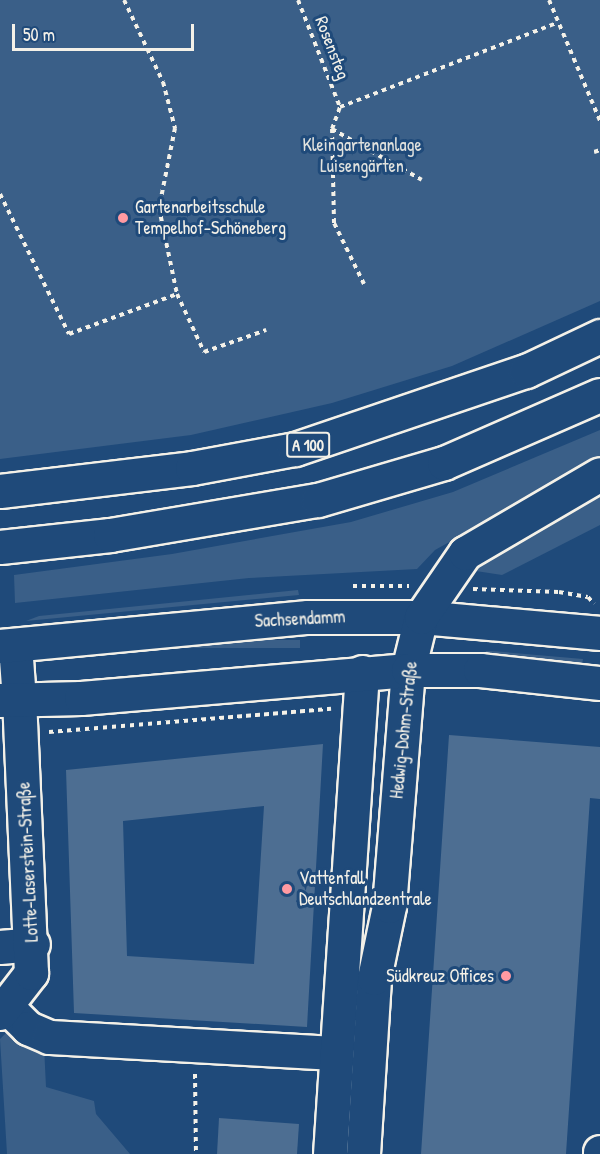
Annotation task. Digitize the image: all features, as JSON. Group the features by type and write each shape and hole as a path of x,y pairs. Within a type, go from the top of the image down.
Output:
{"main road":[{"name":"A 100","path":"0,491 192,468 295,449 526,371 600,336"},
{"path":"0,547 110,535 318,500 444,463 600,395"},
{"path":"421,616 465,553 600,474"},
{"name":"Sachsendamm","path":"8,646 299,617 421,616 600,633"},
{"name":"Hedwig-Dohm-Straße","path":"363,1154 374,978 389,906 408,670 421,616"},
{"name":"Hedwig-Dohm-Straße","path":"362,672 421,616"},
{"name":"Lotte-Laserstein-Straße","path":"3,1009 32,972 21,933 8,646"},
{"path":"10,700 408,670 491,671 600,683"},
{"path":"330,1154 362,672"},
{"path":"0,946 21,933"},
{"path":"3,1009 28,1028 49,1037 194,1043 336,1053"}],"path":[{"path":"124,0 163,82 175,128 159,208 177,294 204,352 266,330"},
{"name":"Rosensteg","path":"298,0 340,107"},
{"path":"549,0 600,121"},
{"path":"364,284 334,223 332,129 340,107 557,23"},
{"path":"332,129 422,180"},
{"path":"594,152 600,150"},
{"path":"0,194 69,333 177,294"},
{"path":"501,590 588,597"},
{"path":"70,734 303,712"},
{"path":"194,1043 196,1154"}],"green space":[{"name":"Kleingartenanlage Luisengärten","path":"0,0 600,0 600,301 452,366 332,403 191,435 0,459"},
{"path":"600,430 600,458 435,550 417,569 249,578 15,603 14,575 172,554 351,522 453,492"},
{"path":"600,496 600,525 502,575 476,571 479,563"},
{"path":"298,590 299,595 26,621 39,616"},
{"path":"60,640 300,640 300,648 60,648"},
{"path":"486,651 583,659 582,664 483,661"},
{"path":"12,1027 44,1046 46,1087 94,1101 96,1114 130,1154 7,1154 0,1039"}],"building":[{"name":"Südkreuz Offices","path":"449,735 600,747 600,799 590,798 566,1154 421,1154"},
{"name":"Vattenfall Deutschlandzentrale","path":"323,744 307,1027 74,1013 66,770","holes":["264,806 254,964 127,956 123,821"]},
{"path":"219,1118 299,1124 297,1154 217,1154"}],"place":[{"name":"Gartenarbeitsschule Tempelhof-Schöneberg","path":"123,218"},
{"name":"Vattenfall Deutschlandzentrale","path":"287,889"},
{"name":"Südkreuz Offices","path":"506,976"}]}
